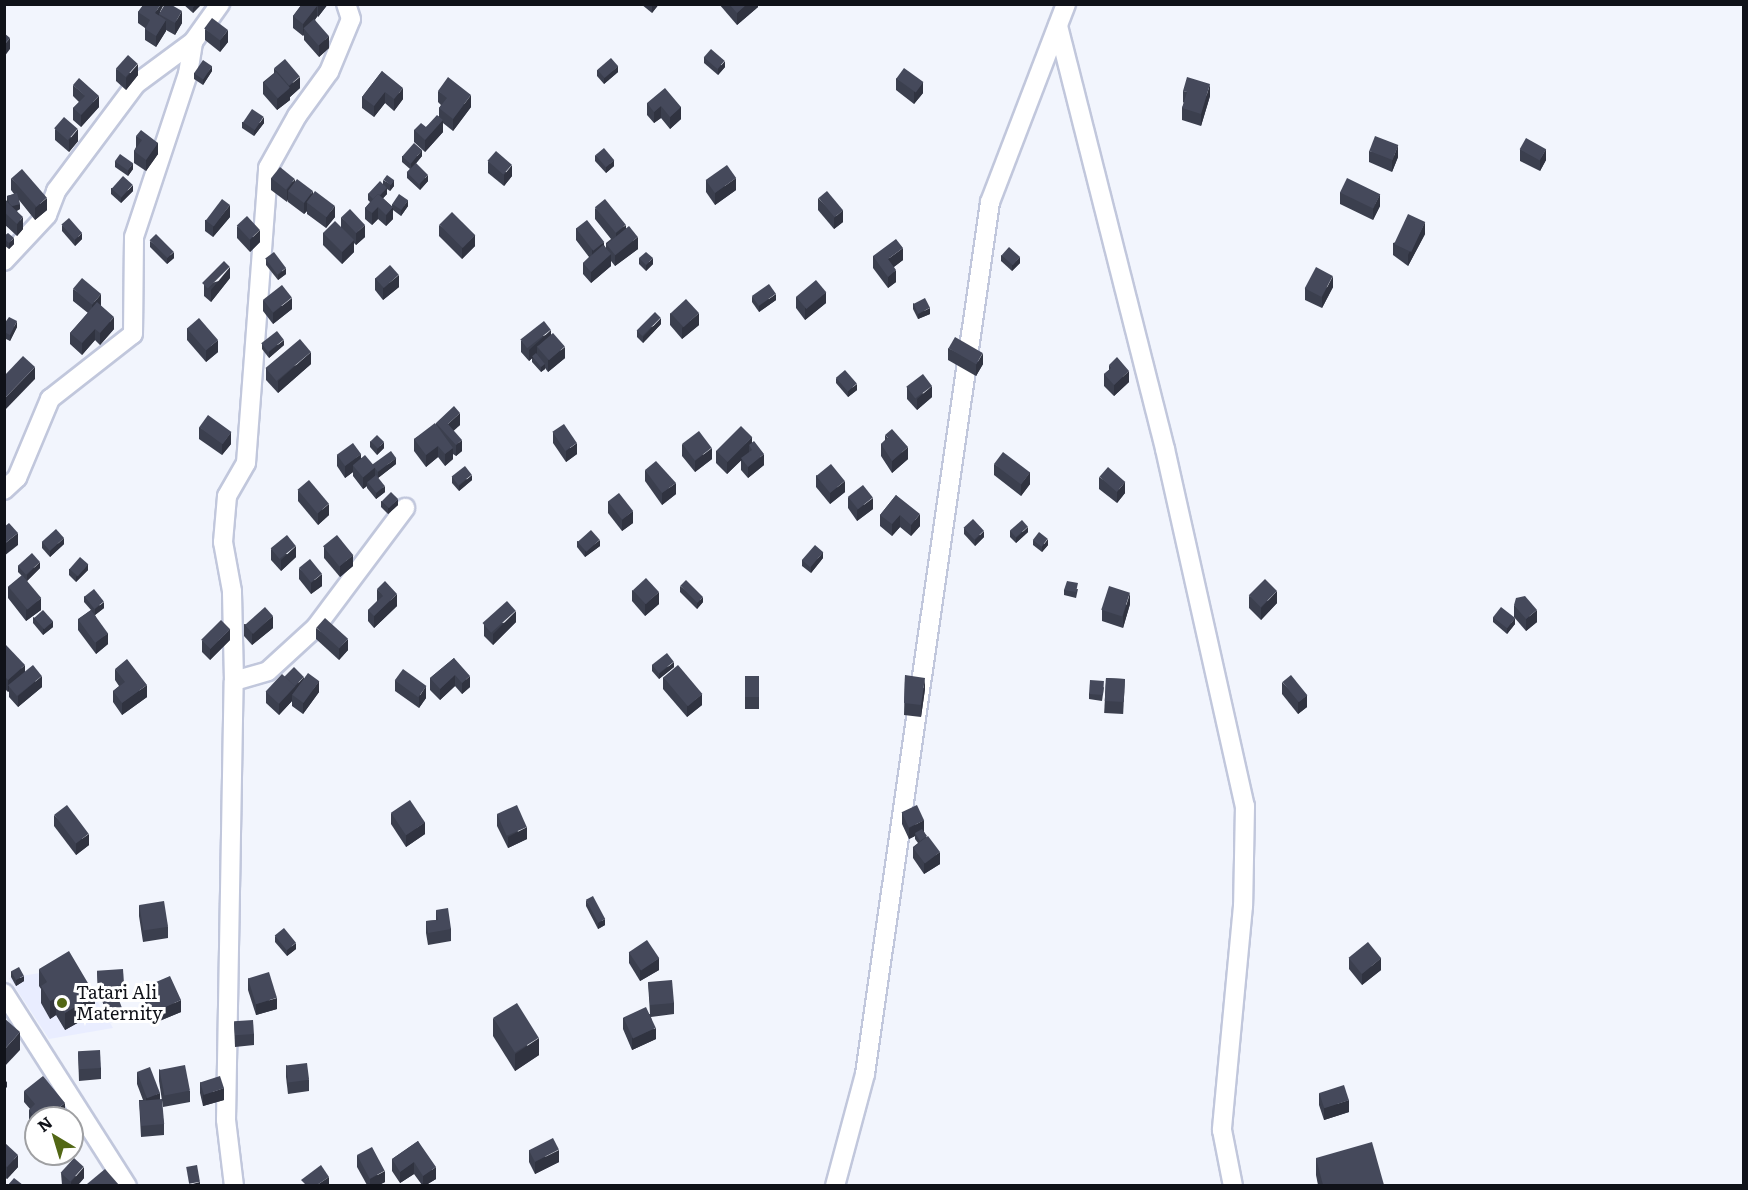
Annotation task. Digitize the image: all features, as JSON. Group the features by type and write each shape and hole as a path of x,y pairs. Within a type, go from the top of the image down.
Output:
{"street":[{"path":"4,261 47,215 57,191 136,84 193,42 220,4"},
{"path":"234,1185 226,1119 234,681 232,591 223,542 227,496 246,463 268,168 297,116 329,72 351,19 346,4"},
{"path":"836,1185 865,1074 990,202 1066,4"},
{"path":"1058,26 1165,449 1245,806 1242,917 1222,1130 1233,1185"},
{"path":"4,490 17,478 50,399 133,334 134,237 188,74 193,42"},
{"path":"234,681 268,671 316,627 405,508"},
{"path":"4,993 127,1185"}],"shaded area":[{"name":"Tatari Ali Maternity","path":"77,967 113,1028 49,1039 9,978"}],"building":[{"path":"144,4 161,4 155,13 166,20 156,36 145,29 150,20 138,12"},
{"path":"165,4 170,4 182,11 175,23 159,14"},
{"path":"302,4 316,4 317,6 303,24 293,16"},
{"path":"729,4 747,4 737,13"},
{"path":"212,18 228,30 220,40 204,28"},
{"path":"314,19 329,36 319,46 303,28"},
{"path":"4,33 10,38 4,45"},
{"path":"711,49 725,61 717,69 704,57"},
{"path":"128,55 138,64 126,77 116,68"},
{"path":"611,58 618,66 605,78 597,70"},
{"path":"285,59 300,77 289,86 274,68"},
{"path":"203,60 212,66 203,79 194,73"},
{"path":"904,68 923,82 916,93 896,79"},
{"path":"382,71 403,88 394,99 385,92 374,106 362,97"},
{"path":"276,72 290,88 278,98 264,82"},
{"path":"448,77 471,95 453,119 439,108 447,98 438,91"},
{"path":"1187,77 1210,84 1201,114 1182,108 1187,92 1183,91"},
{"path":"79,78 99,96 81,115 73,108 85,96 73,85"},
{"path":"665,88 681,107 670,117 661,106 654,112 647,103"},
{"path":"252,109 264,117 255,130 243,122"},
{"path":"437,115 443,120 425,140 414,130 421,123 426,127"},
{"path":"64,117 78,129 68,140 54,128"},
{"path":"141,130 158,143 146,160 134,151 142,140 136,136"},
{"path":"1375,136 1398,145 1393,160 1369,151"},
{"path":"1526,138 1546,149 1540,161 1520,149"},
{"path":"414,143 422,150 410,164 402,157"},
{"path":"604,148 614,160 606,167 596,155"},
{"path":"496,151 512,165 503,175 487,161"},
{"path":"120,154 133,163 128,171 115,161"},
{"path":"416,163 428,175 419,184 407,172"},
{"path":"727,165 736,178 715,193 706,180"},
{"path":"280,167 295,179 286,190 271,178"},
{"path":"22,169 47,198 36,207 11,178"},
{"path":"387,175 394,180 391,185 383,180"},
{"path":"123,176 133,185 121,197 112,189"},
{"path":"1347,178 1380,194 1373,209 1340,192"},
{"path":"297,179 313,191 304,203 288,191"},
{"path":"380,181 387,188 373,199 368,194"},
{"path":"315,191 335,206 327,217 307,202"},
{"path":"827,191 843,210 835,217 819,198"},
{"path":"17,193 20,204 12,206 7,196"},
{"path":"378,194 393,207 386,215 378,207 372,213 365,208"},
{"path":"399,194 408,200 401,210 392,204"},
{"path":"4,199 23,217 17,224 4,212"},
{"path":"222,199 230,205 214,227 206,221"},
{"path":"605,199 626,225 616,233 595,207"},
{"path":"350,209 365,225 356,233 341,217"},
{"path":"452,212 475,235 463,248 439,225"},
{"path":"1408,214 1425,222 1411,252 1394,244"},
{"path":"247,216 260,230 250,239 237,226"},
{"path":"69,218 82,233 75,240 61,225"},
{"path":"587,220 604,242 593,251 576,229"},
{"path":"335,221 354,240 342,252 323,233"},
{"path":"629,226 638,237 615,255 606,244"},
{"path":"8,233 14,238 9,243 4,239"},
{"path":"156,234 174,252 167,258 150,240"},
{"path":"896,239 903,248 888,259 896,270 888,277 873,256"},
{"path":"603,245 611,254 591,272 583,263"},
{"path":"1009,247 1020,257 1013,265 1002,255"},
{"path":"274,252 286,268 277,275 265,259"},
{"path":"646,252 653,258 646,265 639,258"},
{"path":"224,261 230,267 208,289 202,283"},
{"path":"390,265 399,275 384,288 375,278"},
{"path":"1316,267 1333,276 1322,297 1305,288"},
{"path":"82,278 101,294 92,305 73,289"},
{"path":"816,280 826,292 806,309 796,297"},
{"path":"769,284 776,294 759,306 752,296"},
{"path":"282,285 292,298 273,312 263,300"},
{"path":"925,298 930,308 918,314 913,304"},
{"path":"686,299 699,313 684,327 671,313"},
{"path":"97,302 114,317 100,333 95,329 82,343 70,333"},
{"path":"655,312 661,318 642,336 637,330"},
{"path":"9,317 17,321 10,335 4,332 4,324"},
{"path":"199,318 218,340 206,350 187,328"},
{"path":"544,321 551,330 527,348 520,339"},
{"path":"277,331 284,340 268,352 261,343"},
{"path":"553,333 565,347 549,360 537,347"},
{"path":"955,337 983,353 976,364 948,348"},
{"path":"300,339 311,352 276,381 266,368"},
{"path":"536,353 545,364 541,367 532,356"},
{"path":"23,356 35,367 4,398 4,376"},
{"path":"1117,357 1129,371 1114,385 1104,374 1111,368 1109,365"},
{"path":"845,370 857,384 848,391 836,378"},
{"path":"923,374 932,386 915,399 906,387"},
{"path":"454,406 460,413 448,424 462,440 456,445 436,423"},
{"path":"208,415 231,432 223,444 199,427"},
{"path":"435,423 453,448 445,454 438,446 426,455 414,439"},
{"path":"564,424 577,443 565,451 552,432"},
{"path":"741,426 752,437 728,462 716,451"},
{"path":"892,429 908,447 892,461 881,444 888,438 885,435"},
{"path":"699,431 712,448 695,460 682,444"},
{"path":"377,435 384,442 378,448 371,441"},
{"path":"754,441 764,454 748,467 741,458 752,450 749,445"},
{"path":"353,443 361,454 345,466 337,455"},
{"path":"391,451 396,458 378,472 372,465"},
{"path":"1003,452 1030,472 1021,484 994,464"},
{"path":"365,455 375,467 363,478 353,465"},
{"path":"656,461 676,483 662,493 645,470"},
{"path":"831,464 845,481 830,493 816,476"},
{"path":"465,466 472,475 458,485 452,476"},
{"path":"1108,467 1125,482 1117,492 1099,477"},
{"path":"376,475 385,486 376,493 367,482"},
{"path":"309,480 329,504 317,513 298,490"},
{"path":"863,485 873,498 858,509 848,497"},
{"path":"391,492 398,499 389,508 382,501"},
{"path":"619,493 633,511 622,520 608,502"},
{"path":"896,495 920,514 911,525 900,515 892,524 880,515"},
{"path":"973,519 984,531 974,540 963,528"},
{"path":"1022,520 1028,527 1016,537 1010,530"},
{"path":"9,523 18,533 4,544 4,527"},
{"path":"56,529 64,538 50,551 42,542"},
{"path":"591,530 600,540 586,552 578,542"},
{"path":"1039,532 1048,539 1042,547 1033,540"},
{"path":"287,535 296,546 279,559 271,548"},
{"path":"337,535 353,555 339,567 323,546"},
{"path":"815,545 823,552 810,567 802,560"},
{"path":"32,553 40,562 26,575 18,566"},
{"path":"80,557 88,564 78,576 70,569"},
{"path":"310,559 322,574 311,583 299,568"},
{"path":"22,575 41,598 27,610 8,587"},
{"path":"646,578 659,592 646,604 633,590"},
{"path":"1265,579 1277,591 1261,607 1249,595"},
{"path":"686,580 703,597 697,603 680,586"},
{"path":"385,581 397,594 374,616 368,610 383,596 377,589"},
{"path":"1067,581 1078,583 1076,592 1064,590"},
{"path":"1109,586 1130,593 1122,617 1101,610"},
{"path":"94,589 104,602 94,609 85,596"},
{"path":"1525,596 1537,610 1526,619 1514,605 1516,598"},
{"path":"507,601 516,611 491,633 482,623"},
{"path":"265,607 273,616 253,634 245,625"},
{"path":"1501,607 1515,618 1507,628 1493,617"},
{"path":"43,610 53,621 44,629 34,618"},
{"path":"91,610 108,633 95,643 78,619"},
{"path":"325,618 348,639 339,648 316,628"},
{"path":"221,620 230,629 210,649 201,640"},
{"path":"6,645 25,665 8,680 4,676 4,646"},
{"path":"667,653 674,662 659,673 652,665"},
{"path":"454,658 470,676 462,683 455,675 440,689 430,678"},
{"path":"127,659 147,685 122,703 113,691 125,682 115,669"},
{"path":"33,665 42,676 17,696 8,685"},
{"path":"678,665 702,694 688,706 663,677"},
{"path":"294,667 304,677 295,686 285,676"},
{"path":"403,669 426,686 418,697 395,680"},
{"path":"308,673 319,681 303,703 292,695"},
{"path":"282,674 295,686 279,704 266,692"},
{"path":"905,675 925,678 921,705 904,703"},
{"path":"1291,675 1307,695 1299,702 1282,682"},
{"path":"745,676 759,676 759,697 745,697"},
{"path":"1106,678 1125,679 1124,702 1105,701"},
{"path":"1090,680 1104,681 1103,695 1089,694"},
{"path":"410,800 425,822 406,835 391,813"},
{"path":"67,805 89,834 76,843 54,815"},
{"path":"517,805 527,827 507,836 497,814"},
{"path":"917,805 924,820 909,828 902,812"},
{"path":"922,829 927,836 920,841 915,833"},
{"path":"928,836 940,852 925,863 913,847"},
{"path":"593,896 605,919 598,923 586,900"},
{"path":"164,901 168,927 143,931 139,905"},
{"path":"448,908 451,929 428,933 426,921 438,920 436,910"},
{"path":"284,928 296,943 287,950 275,936"},
{"path":"647,940 659,958 641,971 629,952"},
{"path":"1368,942 1381,958 1362,974 1349,958"},
{"path":"69,951 95,995 65,1013 56,998 50,1001 41,986 47,982 39,969"},
{"path":"19,967 24,976 16,980 11,971"},
{"path":"123,969 124,985 98,987 97,971"},
{"path":"269,972 277,998 256,1004 248,978"},
{"path":"170,976 181,1000 152,1013 145,997 159,991 156,982"},
{"path":"672,980 674,1003 650,1005 648,982"},
{"path":"117,995 122,1008 107,1014 102,1001"},
{"path":"517,1003 539,1038 515,1053 493,1018"},
{"path":"646,1007 656,1028 633,1038 623,1018"},
{"path":"4,1018 20,1032 4,1050"},
{"path":"253,1020 254,1034 235,1035 234,1021"},
{"path":"100,1050 101,1068 79,1069 78,1051"},
{"path":"307,1063 309,1080 288,1082 286,1066"},
{"path":"185,1065 190,1091 164,1095 159,1070"},
{"path":"150,1067 160,1093 147,1098 137,1072"},
{"path":"43,1076 65,1103 61,1106 33,1106 35,1104 24,1091"},
{"path":"220,1076 224,1088 204,1095 200,1082"},
{"path":"1344,1085 1349,1100 1324,1108 1319,1093"},
{"path":"162,1099 164,1124 141,1126 139,1101"},
{"path":"553,1138 559,1150 535,1162 529,1150"},
{"path":"418,1141 436,1167 423,1176 414,1162 400,1172 392,1159"},
{"path":"4,1142 18,1155 7,1167 4,1165"},
{"path":"1372,1142 1384,1185 1323,1185 1316,1158"},
{"path":"372,1147 385,1171 370,1179 357,1155"},
{"path":"197,1165 200,1182 189,1184 186,1167"},
{"path":"321,1165 329,1177 317,1185 306,1185 301,1180"},
{"path":"67,1166 83,1166 84,1167 70,1182 61,1173"},
{"path":"105,1169 119,1185 87,1184"},
{"path":"14,1178 23,1185 8,1185"}],"place":[{"name":"Tatari Ali Maternity","path":"62,1003"}]}
